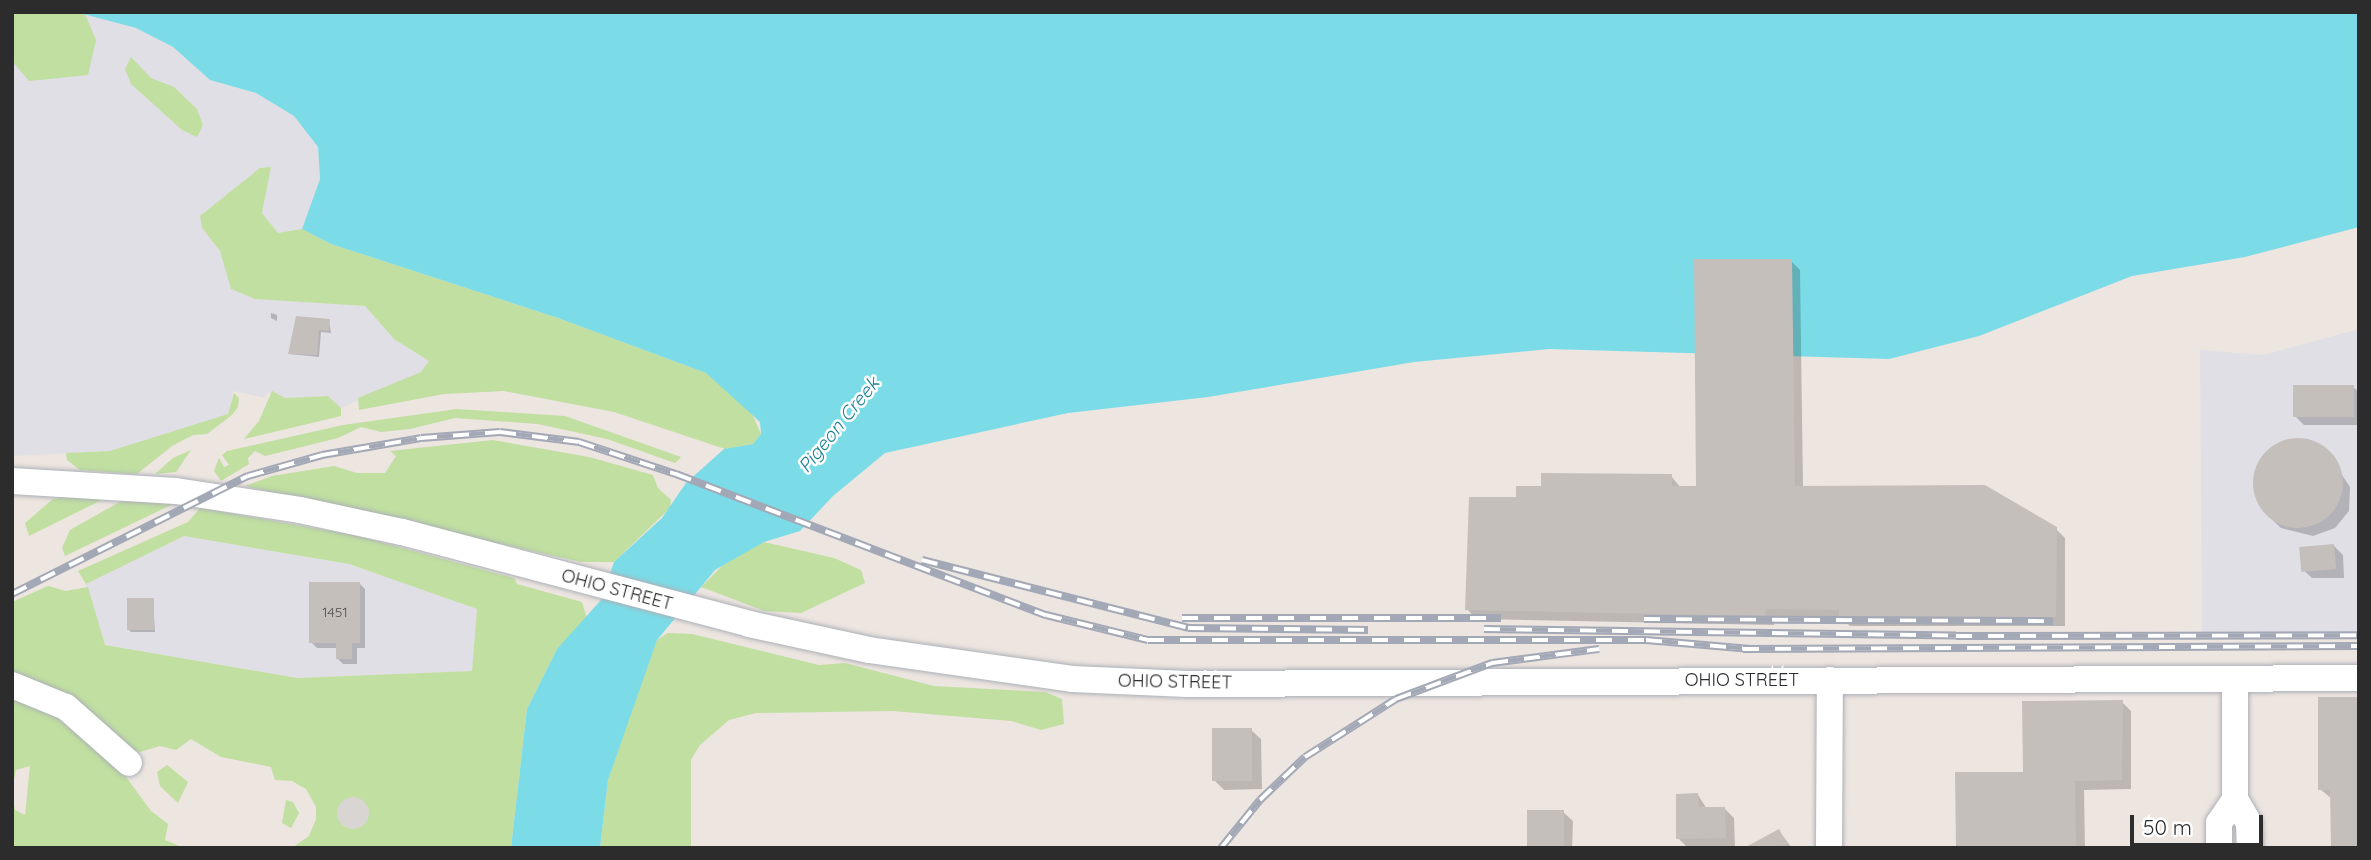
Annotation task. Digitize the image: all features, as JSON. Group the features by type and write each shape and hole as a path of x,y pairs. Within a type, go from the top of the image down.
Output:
{"street":[{"name":"OHIO STREET","path":"12,481 103,484 238,499 402,533 749,624 869,650 1072,679 1187,684 2359,678"},
{"path":"2235,679 2235,799 2249,823 2250,848"},
{"path":"1829,848 1830,680"},
{"path":"12,685 66,707 129,763"},
{"path":"2219,848 2219,823 2235,799"}],"shaded area":[{"path":"12,12 81,12 136,28 173,47 210,80 256,93 294,116 318,147 320,179 302,229 278,233 262,213 271,167 202,228 220,251 231,288 255,299 365,306 394,339 430,361 421,372 341,408 328,396 286,398 268,393 265,398 233,391 229,414 110,451 12,456"},
{"path":"2359,329 2359,637 2202,638 2200,350 2263,355"},
{"path":"184,536 349,564 477,609 472,671 297,678 105,645 86,584"},
{"path":"353,797 365,801 369,813 365,825 353,829 341,825 337,813 341,801"}],"green space":[{"path":"12,12 85,14 96,40 88,75 29,81 12,61"},
{"path":"131,57 151,78 174,87 197,109 203,125 197,137 182,130 131,84 125,69"},
{"path":"271,167 262,213 278,233 302,229 331,244 558,318 706,373 751,411 761,434 753,444 725,449 614,412 504,391 444,394 359,410 358,398 421,372 429,361 394,339 365,306 255,299 231,289 220,251 202,228 200,216 260,168"},
{"path":"272,391 285,398 328,396 341,408 341,416 244,439 259,421"},
{"path":"234,393 239,398 238,407 232,415 207,434 193,435 172,446 137,474 80,470 67,460 66,453 110,451 228,414"},
{"path":"457,409 565,416 681,457 675,463 607,439 538,424 455,418 410,429 381,432 361,427 338,438 265,456 255,451 248,458 249,464 221,481 214,471 219,458 224,467 229,465 222,455 227,451 343,425"},
{"path":"493,440 589,457 653,475 658,488 671,500 670,508 614,562 581,562 245,486 272,476 334,466 357,473 385,473 396,456 390,451"},
{"path":"191,450 176,472 155,474 173,458"},
{"path":"67,496 104,499 29,536 25,523 53,499"},
{"path":"123,500 173,504 65,556 62,548 70,530"},
{"path":"200,508 358,536 514,578 517,584 582,602 587,619 557,649 527,709 511,848 292,848 309,836 316,819 316,807 306,789 292,781 275,780 271,767 221,757 191,739 176,750 160,746 140,752 132,750 115,762 151,811 168,824 165,840 184,848 12,848 12,794 15,810 25,815 30,766 16,770 12,789 12,602 48,586 66,591 88,587 105,645 297,678 472,671 477,609 349,564 184,536 86,584 78,571 188,522"},
{"path":"764,542 834,558 861,570 865,583 801,613 765,611 701,587 730,558"},
{"path":"668,633 692,634 819,665 845,663 934,686 1045,692 1062,699 1064,724 1041,730 1011,721 893,711 756,713 729,720 700,745 691,760 691,848 600,848 608,780 640,679 657,640"},
{"path":"167,765 188,782 178,803 160,786 157,772"},
{"path":"286,800 293,802 299,813 291,828 282,823"}],"water":[{"name":"Pigeon Creek","path":"76,12 2359,12 2359,227 2245,257 2132,276 1979,336 1889,359 1549,349 1414,362 1208,397 1068,413 885,453 833,496 800,531 764,542 715,570 657,640 608,780 600,848 511,848 527,709 557,649 601,600 614,562 662,518 686,483 724,449 753,444 761,434 760,422 706,373 558,318 331,244 302,229 320,179 318,147 294,116 256,93 210,80 173,47 136,28"}],"building":[{"path":"1694,259 1792,259 1795,486 1985,485 2057,527 2056,617 1839,618 1839,610 1766,609 1765,616 1465,610 1469,497 1516,497 1516,486 1541,486 1541,473 1672,474 1672,486 1696,486"},
{"path":"296,316 330,319 329,331 319,330 317,355 288,354"},
{"path":"2293,385 2354,385 2354,417 2293,417"},
{"path":"2298,438 2315,441 2330,451 2340,466 2343,483 2340,500 2330,515 2315,525 2298,528 2281,525 2266,515 2256,500 2253,483 2256,466 2266,451 2281,441"},
{"path":"2334,544 2336,569 2301,572 2299,547"},
{"path":"309,582 360,582 360,643 352,643 352,659 336,659 336,643 309,643"},
{"path":"127,598 154,598 154,630 127,630"},
{"path":"2318,697 2359,697 2359,848 2331,848 2330,790 2318,790"},
{"path":"2123,700 2122,780 2075,781 2076,848 1956,848 1955,772 2023,772 2022,701"},
{"path":"1212,728 1252,728 1252,781 1212,781"},
{"path":"1698,793 1699,807 1725,807 1726,838 1676,839 1676,794"},
{"path":"1527,810 1564,810 1564,848 1527,848"},
{"path":"1779,829 1788,845 1744,848"}],"railway":[{"path":"12,594 248,476 322,455 421,438 500,432 579,442 676,474 1046,615 1148,640 1646,640 1751,649"},
{"path":"922,560 1188,628 1368,630"},
{"path":"1182,618 1501,618"},
{"path":"1644,619 2053,621"},
{"path":"1484,629 1956,636 2359,635"},
{"path":"1743,649 2359,646"},
{"path":"1221,848 1260,800 1305,757 1396,699 1492,663 1599,649"}]}
